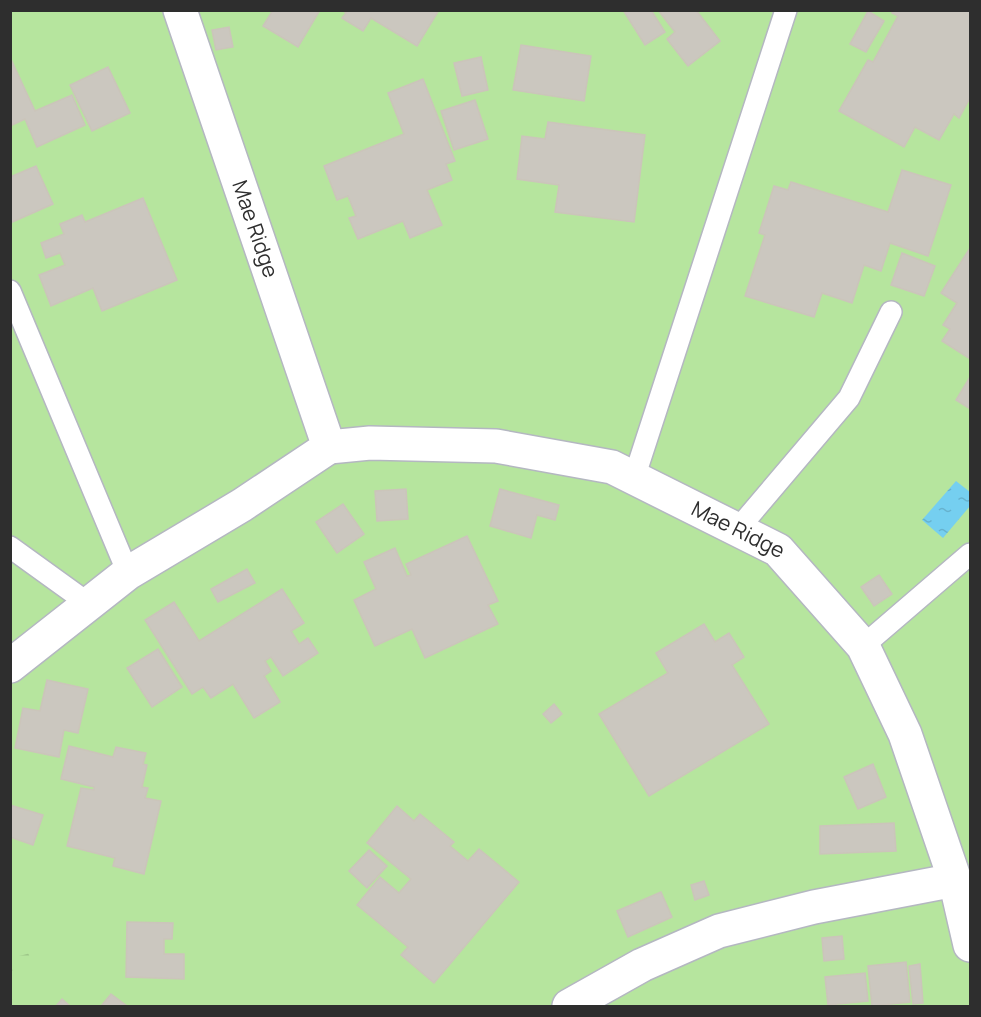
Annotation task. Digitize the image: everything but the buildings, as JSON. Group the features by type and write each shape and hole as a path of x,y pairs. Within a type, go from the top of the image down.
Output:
{"street":[{"name":"Mae Ridge","path":"180,10 329,447"},
{"name":"Mae Ridge","path":"10,666 128,573 242,506 329,447 370,443 496,446 612,467 778,550 863,646 905,734 954,880 970,945"},
{"path":"569,1006 642,965 719,931 814,907 954,880"}],"lane":[{"path":"634,478 786,10"},
{"path":"10,291 128,573"},
{"path":"737,530 849,398 891,312"},
{"path":"10,547 89,604"},
{"path":"863,646 970,554"}],"green space":[{"path":"11,11 970,11 970,1006 11,1006"},
{"path":"31,953 11,1003 11,958"}],"water":[{"path":"956,481 970,492 970,506 943,538 922,520"}]}
